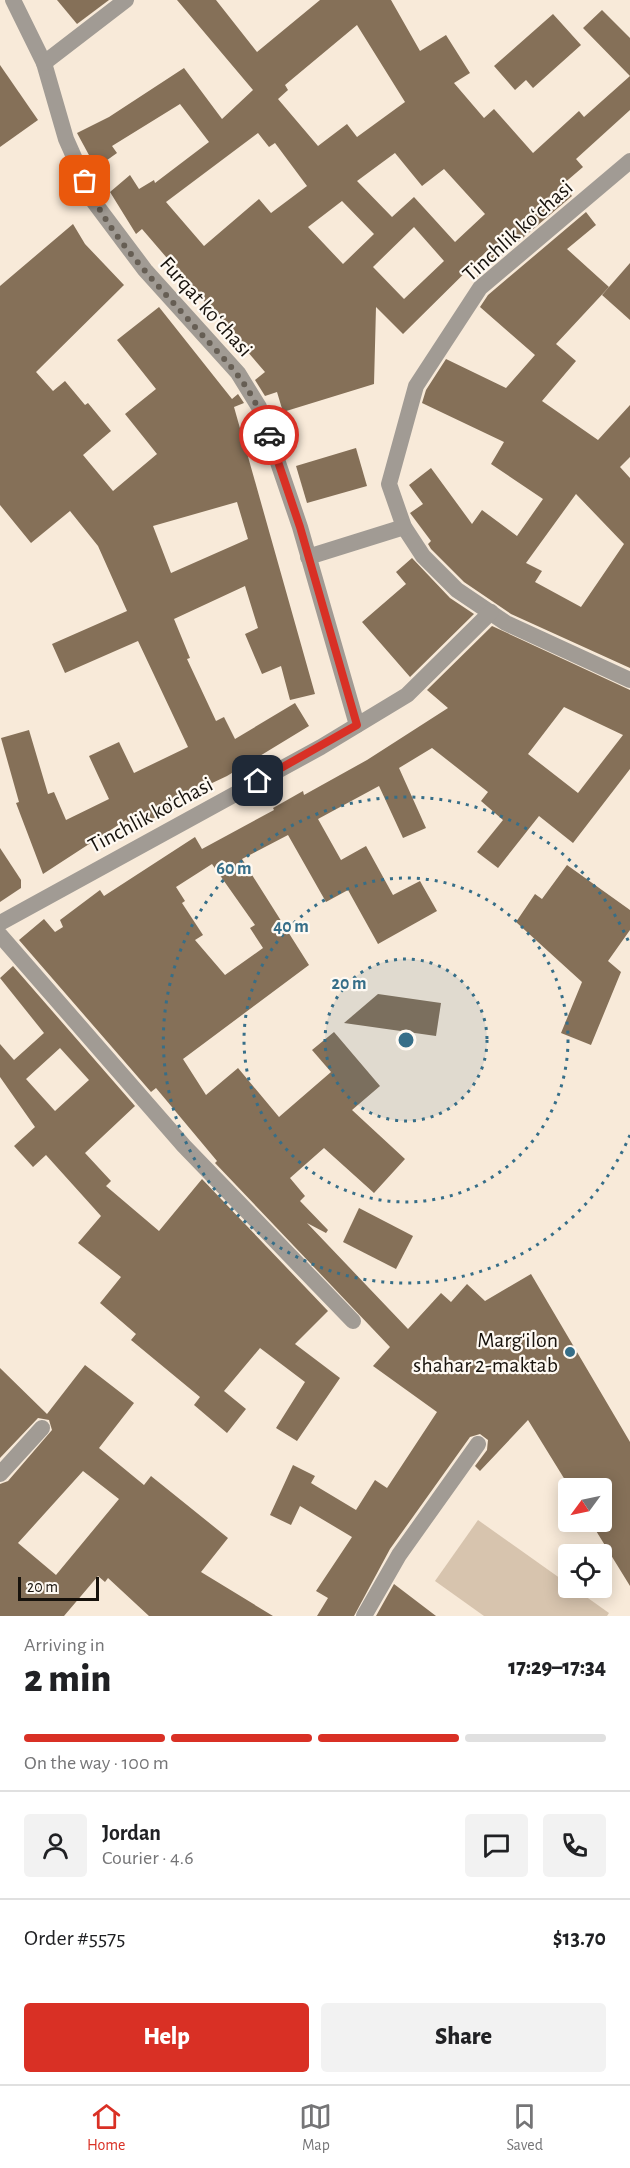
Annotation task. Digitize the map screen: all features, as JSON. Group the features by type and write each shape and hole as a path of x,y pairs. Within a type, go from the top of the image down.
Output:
{"street":[{"name":"Furqat koʻchasi","path":"13,0 44,63 66,139 94,202 145,270 238,373 259,408 308,557 357,725"},
{"path":"44,63 126,0"},
{"name":"Tinchlik koʻchasi","path":"491,612 457,590 423,556 404,527 388,484 416,386 480,288 630,161"},
{"path":"308,557 404,527"},
{"path":"491,612 506,623 630,680"},
{"name":"Tinchlik ko'chasi","path":"0,923 407,695 491,612"},
{"path":"0,935 184,1146 353,1321"},
{"path":"0,1474 42,1428"},
{"path":"364,1616 399,1555 478,1444"}],"shaded area":[{"path":"478,1520 558,1577 558,1598 588,1598 609,1613 607,1616 484,1616 435,1581"}],"building":[{"path":"57,0 109,0 77,24"},
{"path":"177,0 216,0 257,52 320,0 391,0 420,51 446,35 470,73 454,83 484,118 494,109 533,153 579,111 584,117 630,76 630,110 576,159 583,167 562,185 572,196 477,277 492,246 403,334 376,307 374,384 283,412 277,392 265,396 255,380 265,372 142,229 136,234 110,192 130,175 139,189 154,180 155,183 209,142 180,104 112,146 117,153 96,168 77,133 109,117 184,68 222,119 253,90","holes":["357,25 405,102 357,137 347,124 318,146 278,99 288,90 285,85","258,133 269,147 275,143 307,186 271,213 259,199 204,246 166,202","395,153 422,186 444,169 485,214 455,242 414,197 392,217 357,181","342,201 374,234 343,264 308,227","414,227 444,261 404,299 373,267"]},
{"path":"602,10 630,38 630,76 583,28"},
{"path":"553,14 581,45 533,88 526,80 515,90 494,66"},
{"path":"0,65 38,120 0,147"},
{"path":"586,212 596,225 567,249 609,287 556,344 576,361 542,401 598,440 630,405 630,457 620,467 630,478 630,668 511,614 464,582 431,549 428,544 431,541 410,513 423,504 409,485 431,468 472,524 482,510 517,536 543,499 491,464 504,442 422,403 426,390 446,359 506,388 535,355 480,307 488,295","holes":["576,494 624,544 581,607 535,582 542,571 526,563"]},
{"path":"73,224 85,244 124,285 36,372 53,391 65,381 85,405 88,403 111,431 83,455 113,491 157,454 125,414 156,389 117,340 159,307 232,399 238,394 244,403 234,407 315,694 290,700 281,666 262,674 245,634 258,628 245,586 174,619 190,658 187,659 216,721 224,717 235,739 295,703 309,726 227,776 172,802 176,808 132,828 126,820 43,874 16,803 19,802 1,738 29,730 48,794 54,792 66,820 109,799 89,756 119,742 134,773 188,747 138,641 65,673 52,644 127,611 98,546 70,511 31,543 0,505 0,286","holes":["237,502 248,539 171,573 153,526"]},
{"path":"630,263 630,320 602,295"},
{"path":"356,448 367,486 307,503 296,466"},
{"path":"412,558 450,598 474,614 410,677 362,622 406,584 396,572"},
{"path":"492,626 630,690 630,769 573,843 539,816 498,868 477,852 503,820 481,801 488,792 432,748 399,768 426,828 403,838 379,786 318,819 341,860 366,846 393,895 420,881 437,911 378,944 348,890 326,902 288,835 242,859 309,965 183,1059 206,1095 238,1068 279,1117 331,1072 312,1050 334,1032 380,1086 352,1110 405,1159 374,1193 324,1148 290,1178 305,1196 300,1201 328,1230 326,1233 307,1223 408,1329 441,1293 451,1302 467,1284 485,1301 531,1274 630,1442 630,1586 612,1557 612,1544 604,1544 597,1532 612,1532 612,1478 564,1478 528,1420 480,1471 475,1466 487,1450 488,1440 480,1434 470,1437 390,1549 354,1616 317,1616 328,1598 316,1591 352,1537 300,1506 291,1525 270,1515 293,1465 315,1476 311,1483 356,1510 375,1480 387,1488 437,1412 373,1366 390,1347 215,1163 217,1161 156,1088 151,1092 19,940 44,919 55,932 63,927 60,920 100,890 104,896 195,837 202,849 274,810 273,808 303,791 304,795 367,760 448,708 427,690","holes":["564,707 623,735 578,793 528,754","212,864 255,925 250,928 263,948 225,975 195,940 203,935 182,903 185,901 176,887"]},
{"path":"0,848 21,880 21,888 0,902"},
{"path":"567,865 630,910 630,930 608,961 621,972 591,1045 561,1033 582,982 516,922 535,894 542,899"},
{"path":"13,966 135,1106 85,1153 111,1181 106,1186 159,1231 202,1179 328,1311 295,1344 340,1378 297,1441 276,1428 305,1382 260,1348 224,1391 246,1409 227,1433 194,1405 200,1397 131,1340 136,1334 100,1303 121,1277 78,1243 101,1216 46,1155 33,1167 14,1146 35,1127 0,1077 0,1044 14,1060 44,1033 0,978","holes":["60,1048 89,1080 55,1111 26,1079"]},
{"path":"378,994 441,1003 436,1036 344,1023"},
{"path":"359,1208 413,1236 396,1269 343,1242"},
{"path":"85,1365 134,1403 99,1448 144,1485 151,1476 228,1538 201,1572 273,1616 149,1616 108,1578 105,1582 98,1576 64,1616 0,1616 0,1484 8,1481 52,1430 49,1420 38,1418 0,1458 0,1368 47,1414","holes":["83,1471 119,1499 56,1575 18,1543"]},
{"path":"394,1584 436,1616 376,1616"}],"way so far":[{"path":"85,181 94,202 145,270 238,373 259,408 269,435"}],"place":[{"name":"Marg'ilon shahar 2-maktab","path":"570,1352"}],"route":[{"path":"258,781 357,725 300,527 269,435"}]}
